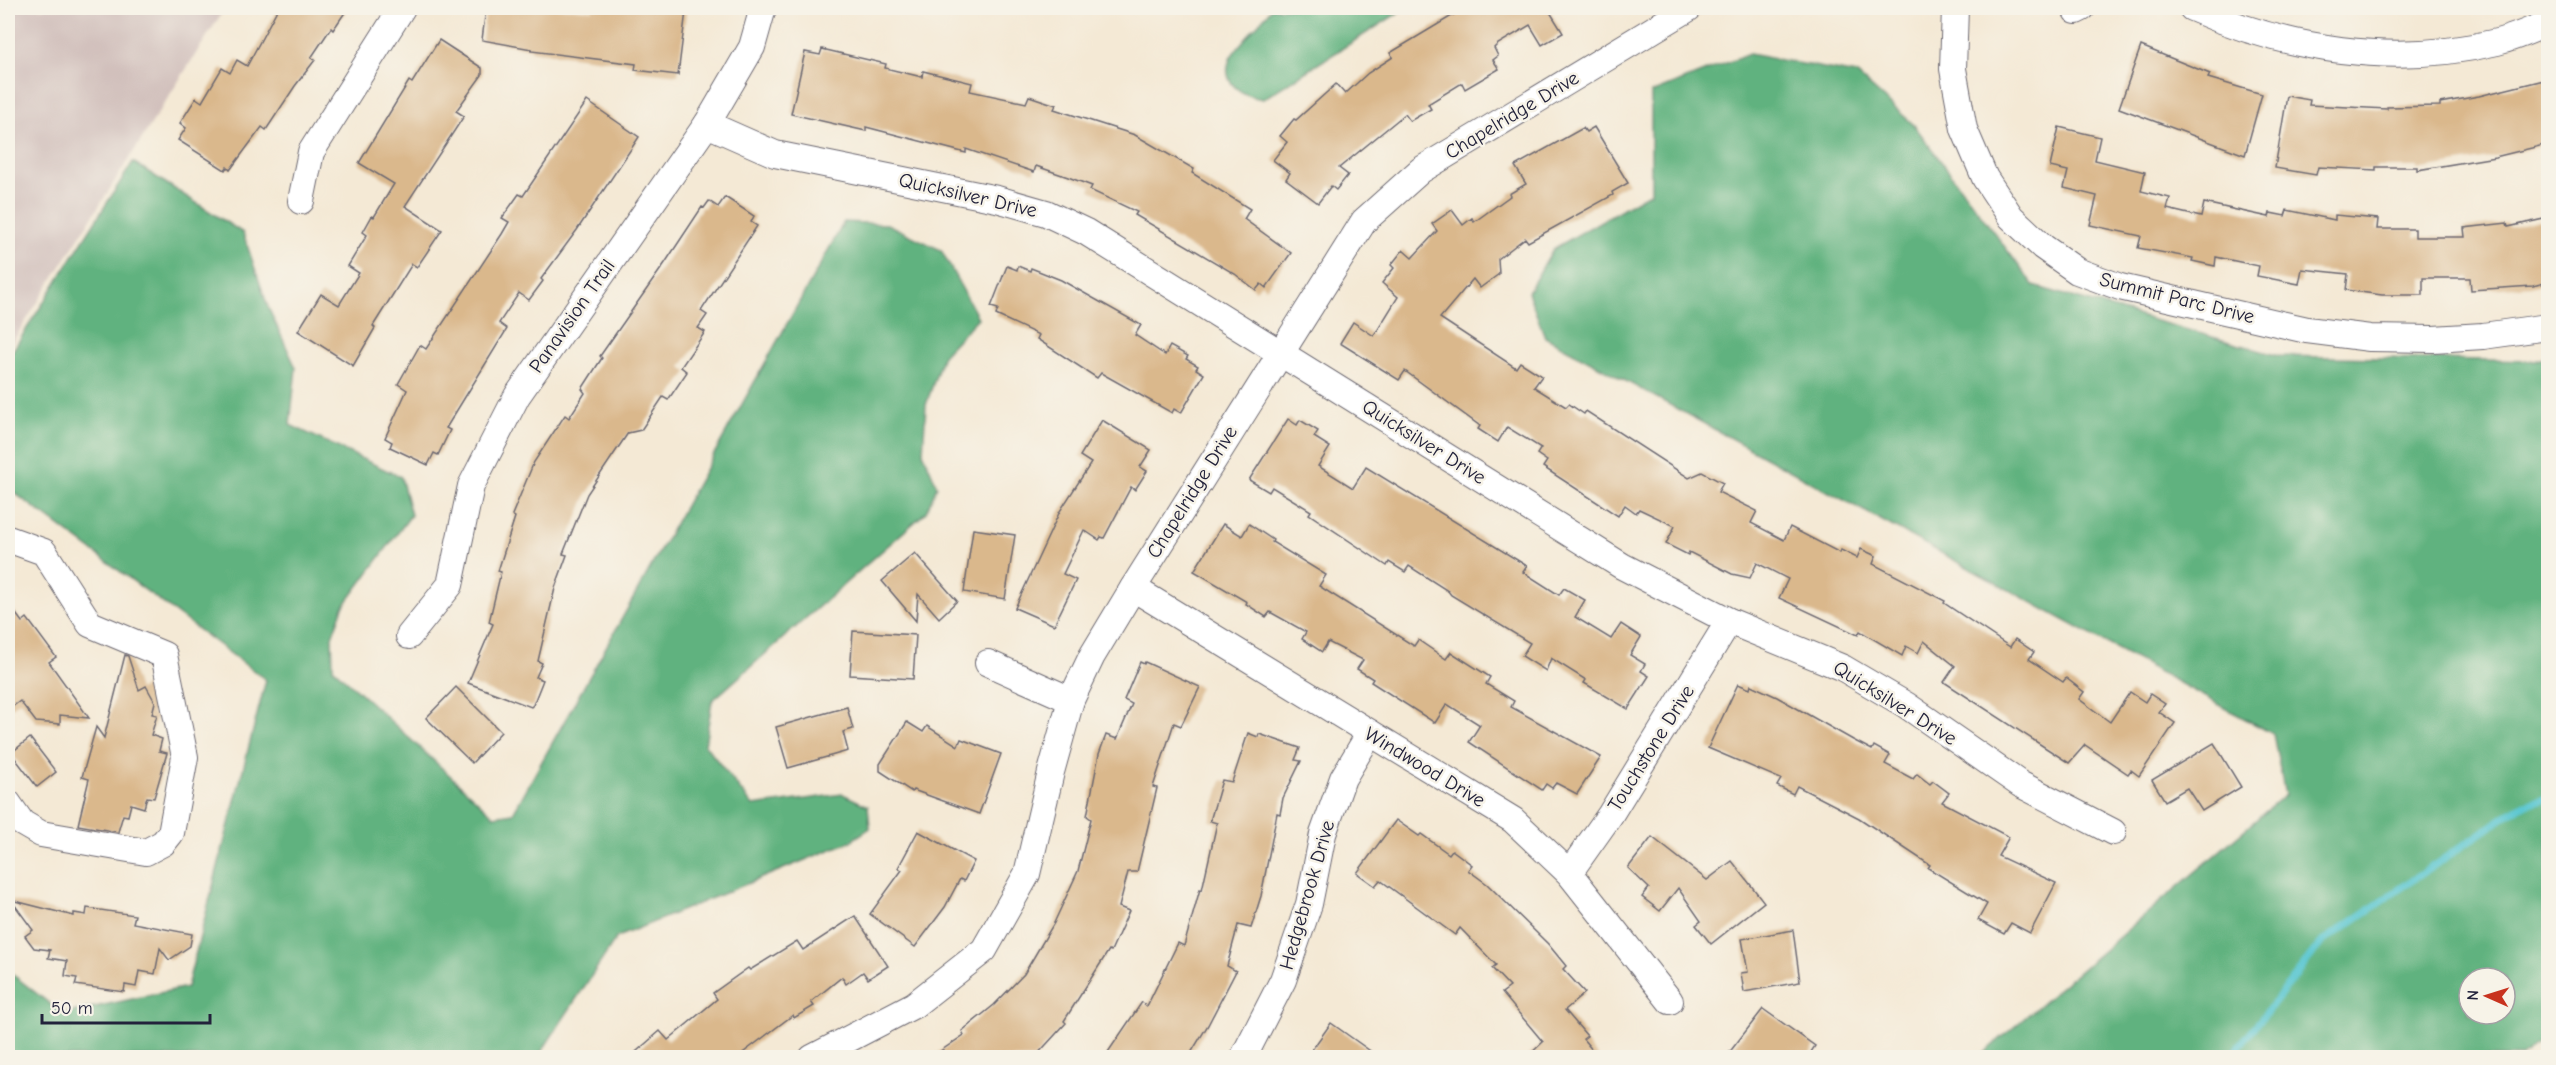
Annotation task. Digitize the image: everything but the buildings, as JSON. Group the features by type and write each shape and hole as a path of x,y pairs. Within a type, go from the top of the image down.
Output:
{"street":[{"path":"301,201 311,152 402,8"},
{"name":"Panavision Trail","path":"409,636 450,585 471,486 517,396 707,124 752,47 763,8"},
{"name":"Chapelridge Drive","path":"812,1058 914,1005 984,950 1027,874 1071,700 1092,656 1279,352 1364,221 1421,170 1689,8"},
{"name":"Summit Parc Drive","path":"1955,8 1953,69 1964,129 1985,178 2011,218 2043,247 2077,271 2120,287 2307,330 2370,338 2433,339 2483,336 2548,327"},
{"path":"2192,8 2231,25 2312,48 2411,55 2497,42 2548,23"},
{"name":"Quicksilver Drive","path":"707,124 776,154 997,199 1046,213 1086,232 1622,566 1729,621 1843,668 1906,705 2020,784 2113,832"},
{"path":"8,539 44,552 90,624 164,655 185,757 171,833 163,843 146,852 41,834 22,823 8,803"},
{"name":"Windwood Drive","path":"1133,588 1513,820 1569,873 1670,1001"},
{"name":"Touchstone Drive","path":"1569,873 1610,815 1729,621"},
{"path":"988,663 1071,700"},
{"name":"Hedgebrook Drive","path":"1243,1058 1283,980 1309,904 1323,834 1343,778 1370,733"}],"shaded area":[{"path":"8,8 225,8 8,349"}],"green space":[{"path":"1272,8 1406,8 1263,99 1241,92 1235,87 1228,75 1228,68 1230,59 1237,48"},
{"path":"1749,54 1856,74 1914,125 2034,286 2279,356 2535,361 2548,357 2548,1035 2522,1057 1979,1057 2285,795 2273,734 1545,337 1528,292 1553,249 1651,192 1651,93"},
{"path":"133,162 243,233 268,307 296,368 290,425 401,477 411,515 343,607 332,637 333,668 494,816 513,813 844,222 887,224 941,250 978,318 943,355 926,405 923,452 937,486 926,512 712,701 705,745 753,806 843,794 868,806 870,828 849,842 617,937 538,1057 8,1057 8,971 63,1014 187,987 266,680 8,488 8,358"}],"waterway":[{"path":"2230,1058 2322,942 2521,806 2548,798"}]}
